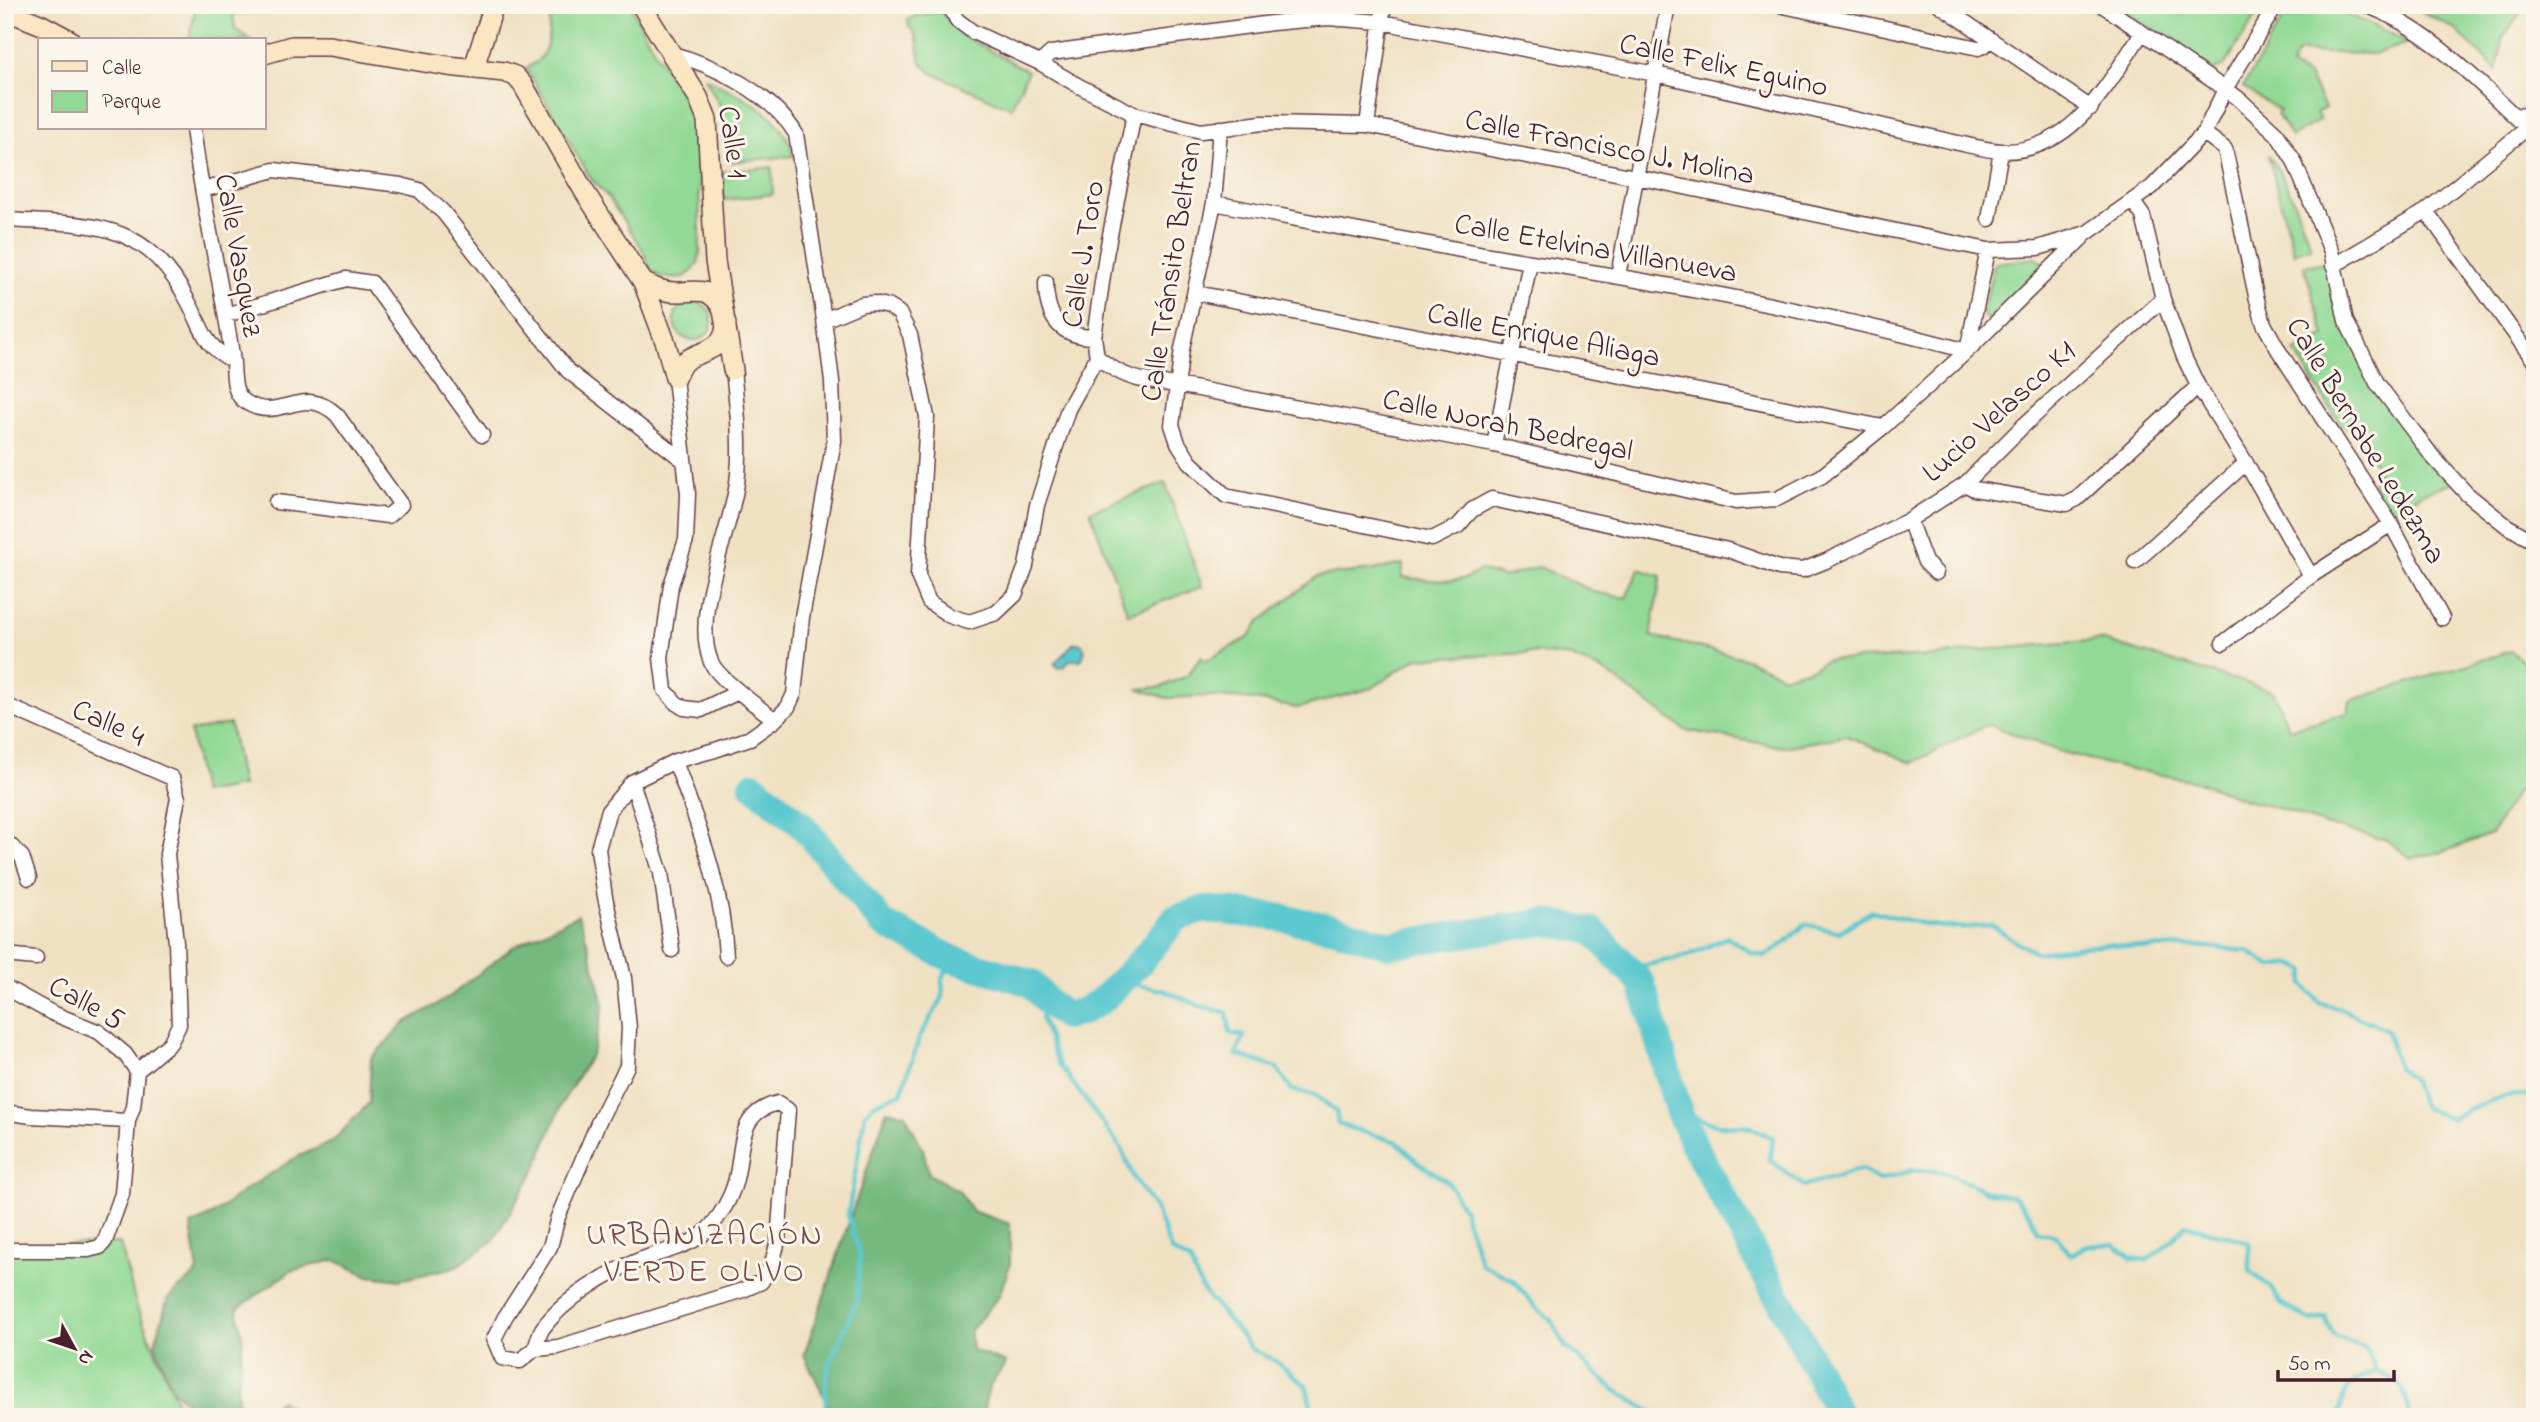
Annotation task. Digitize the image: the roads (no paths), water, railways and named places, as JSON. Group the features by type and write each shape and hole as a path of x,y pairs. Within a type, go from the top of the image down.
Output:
{"main road":[{"path":"474,67 494,5"},
{"name":"Calle 1","path":"641,5 698,97 706,120 715,261 733,370"},
{"path":"5,10 66,38"},
{"path":"266,53 292,46 310,45 448,66 474,67 515,76 643,282 675,377"},
{"path":"658,324 661,311 668,300 698,283 709,273 715,261"},
{"path":"643,282 659,290 697,289 708,293 717,300 724,315 725,330 721,340 681,366 675,377"},
{"path":"666,344 674,351 719,358 733,370"}],"street":[{"name":"Calle Francisco J. Molina","path":"949,5 957,20 973,32 1040,63 1134,114 1201,131 1262,123 1367,125 1636,177 1988,250 2038,248 2087,233 2133,202 2204,133 2225,89 2277,5"},
{"path":"1367,125 1384,5"},
{"path":"1618,276 1668,5"},
{"path":"1779,5 1978,48 1984,46 1989,39"},
{"path":"1940,5 2091,108"},
{"path":"2102,5 2238,98 2287,147 2331,251 2346,321 2377,383 2432,456 2467,494 2507,526 2535,542"},
{"path":"2333,266 2426,211 2532,126 2514,115 2428,37 2366,5"},
{"name":"Calle Felix Eguino","path":"1040,63 1051,53 1272,23 1328,18 1381,22 1656,74 1958,144 2001,151 2043,142 2066,131 2091,108 2142,33"},
{"path":"535,1349 558,1348 761,1282 771,1268 778,1241 788,1110 778,1103 766,1106 751,1121 740,1140 735,1185 713,1224 700,1237 636,1261 587,1287 541,1331 535,1349 520,1361 502,1359 494,1339 550,1247 558,1217 598,1123 626,1066 629,1028 624,978 605,897 598,849 609,810 632,782 675,761 750,738 788,707 794,694 802,617 834,441 832,381 796,134 775,108 749,88 690,58 669,52"},
{"name":"Calle J. Toro","path":"1134,114 1106,256 1094,337 1097,358 1116,372 1147,382 1177,385"},
{"name":"Calle Tránsito Beltran","path":"1220,128 1214,203 1182,349 1177,385 1172,425 1178,443 1202,475 1226,496 1432,539 1458,526 1472,510 1492,499"},
{"name":"Calle Vasquez","path":"193,130 199,177 226,315 235,392 245,402 260,409 277,409 300,402 317,402 327,406 337,415 401,505 387,516 276,502"},
{"name":"Calle Bernabe Ledezma","path":"2204,133 2225,149 2264,324 2391,524 2442,618"},
{"path":"1989,219 2001,151"},
{"path":"203,190 274,170 401,185 419,190 451,223 568,371 683,460"},
{"path":"2133,202 2143,216 2163,299 2198,386 2311,576"},
{"name":"Calle Etelvina Villanueva","path":"1214,203 1618,276 1884,328 1967,351"},
{"path":"2426,211 2535,362"},
{"path":"5,220 75,224 107,229 129,236 147,247 189,302 209,344 217,353 233,361"},
{"name":"Calle Norah Bedregal","path":"1177,385 1494,444 1736,502 1777,499 1822,476 1883,427 1967,351 2087,233"},
{"path":"1967,351 1988,250"},
{"path":"1494,444 1530,262"},
{"path":"226,315 346,279 372,283 482,435"},
{"path":"1046,282 1048,305 1056,321 1069,334 1094,337"},
{"name":"Calle Enrique Aliaga","path":"1196,293 1883,427"},
{"name":"Lucio Velasco K1","path":"1492,499 1728,550 1779,568 1803,570 1909,520 1965,484 2022,427 2163,299"},
{"path":"824,320 862,304 888,306 900,313 910,335 927,417 919,576 929,602 950,616 969,622 996,613 1015,595 1026,566 1037,505 1068,409 1097,358"},
{"path":"733,370 738,430 737,484 705,624 711,664 738,692 775,720"},
{"path":"675,377 688,494 686,540 671,585 661,658 665,690 684,708 701,710 738,692"},
{"path":"1965,484 1974,489 2067,504 2077,499 2198,386"},
{"path":"2136,562 2246,463"},
{"path":"1909,520 1925,562 1936,573"},
{"path":"2223,643 2311,576 2391,524"},
{"name":"Calle 4","path":"5,705 172,778 178,798 167,854 176,943 179,1025 170,1043 137,1071"},
{"path":"675,761 710,857 725,923 726,956"},
{"path":"632,782 661,873 673,950"},
{"path":"5,840 22,857 29,878"},
{"path":"5,955 36,958"},
{"name":"Calle 5","path":"5,987 52,1013 99,1032 125,1054 137,1071"},
{"path":"5,1250 88,1250 100,1247 105,1241 122,1194 128,1121 133,1107 137,1071"},
{"path":"5,1112 128,1121"}],"water":[{"path":"1074,643 1083,646 1081,660 1069,660 1065,666 1059,668 1054,664"}],"waterway":[{"path":"753,785 802,825 882,923 952,959 1031,983 1065,1016 1082,1012 1101,1001 1141,961 1176,918 1205,909 1277,917 1335,928 1388,945 1546,922 1593,931 1642,984 1679,1112 1695,1147 1796,1330 1840,1417"},
{"path":"1629,969 1690,955 1727,937 1752,953 1765,956 1785,943 1805,924 1839,932 1872,911 1945,927 1992,925 2019,944 2038,953 2108,944 2147,948 2196,946 2248,951 2272,967 2293,964 2305,970 2303,984 2320,1003 2339,1008 2387,1030 2397,1066 2412,1080 2423,1107 2451,1119 2502,1098 2535,1096"},
{"path":"826,1417 825,1389 829,1365 857,1300 860,1256 848,1215 865,1114 874,1104 901,1093 920,1036 943,997 942,980 952,959"},
{"path":"1121,981 1166,991 1200,1006 1227,1013 1230,1033 1244,1036 1236,1054 1277,1068 1292,1090 1315,1095 1336,1111 1338,1124 1397,1142 1419,1163 1448,1182 1463,1209 1481,1264 1513,1280 1535,1307 1551,1320 1565,1346 1615,1390 1646,1409 1667,1417"},
{"path":"1048,1002 1041,1017 1058,1063 1121,1148 1134,1178 1156,1210 1171,1251 1190,1261 1201,1288 1253,1350 1274,1360 1306,1385 1314,1417"},
{"path":"1679,1112 1717,1125 1749,1127 1773,1138 1770,1160 1804,1186 1861,1169 1879,1180 1914,1170 1945,1172 1986,1191 2015,1197 2030,1216 2038,1232 2056,1236 2071,1255 2085,1246 2114,1244 2131,1258 2147,1260 2171,1242 2185,1225 2249,1243 2250,1271 2270,1287 2281,1303 2311,1321 2325,1317 2334,1336 2366,1348 2376,1371 2391,1378 2401,1387 2407,1399 2409,1417"},
{"path":"2338,1417 2349,1387 2376,1371"}],"district":[{"name":"URBANIZACIÓN VERDE OLIVO","path":"705,1252"}]}
